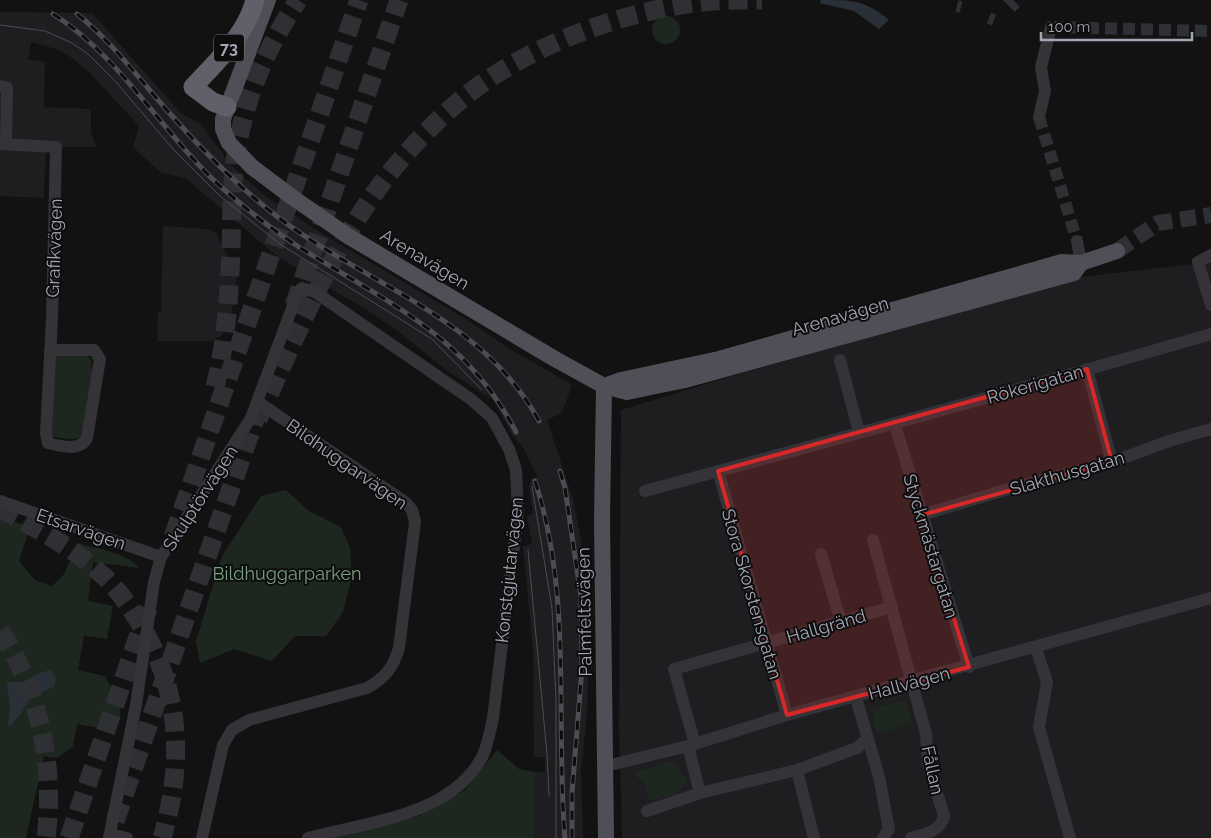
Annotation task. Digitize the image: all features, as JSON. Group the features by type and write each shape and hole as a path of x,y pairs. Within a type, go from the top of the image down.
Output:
{"highway":[{"name":"73","path":"230,108 213,102 193,87 229,48 246,24 255,0"}],"main road":[{"name":"Arenavägen","path":"230,108 268,0"},
{"name":"Arenavägen","path":"274,0 230,108 223,119 223,129 228,142 252,166 348,236 519,338 604,386 627,392 669,384 1074,272 1081,263 1116,251"},
{"name":"Palmfeltsvägen","path":"604,386 602,521 606,838"}],"street":[{"path":"1039,117 1045,91 1041,67 1051,27"},
{"path":"0,86 7,88 3,144"},
{"name":"Grafikvägen","path":"3,144 56,147 47,439 48,443 75,447 85,442 87,438 100,359 94,350 50,350"},
{"path":"1076,242 1081,263"},
{"path":"1211,255 1198,262 1211,305"},
{"name":"Skulptörvägen","path":"109,836 136,705 154,582 161,557 251,418 278,342 298,292 302,288"},
{"name":"Konstgjutarvägen","path":"302,288 315,292 472,400 492,418 509,449 516,470 518,513 493,718 488,741 476,767 456,788 418,810 308,838"},
{"name":"Rökerigatan","path":"645,491 859,432 895,425 1211,334"},
{"path":"840,360 859,432"},
{"path":"1087,369 1112,462"},
{"name":"Bildhuggarvägen","path":"202,838 223,745 232,730 249,720 367,688 381,680 394,666 399,648 415,522 412,510 405,502 258,402"},
{"name":"Styckmästargatan","path":"895,425 968,667"},
{"name":"Slakthusgatan","path":"922,515 1015,487 1112,462 1169,441 1211,429"},
{"name":"Stora Skorstensgatan","path":"718,472 787,716"},
{"name":"Etsarvägen","path":"0,501 161,557"},
{"path":"873,540 911,683"},
{"path":"821,554 841,622"},
{"name":"Hallvägen","path":"606,766 691,745 787,716 1211,598"},
{"name":"Hallgränd","path":"691,745 674,669 892,607"},
{"path":"1036,648 1047,682 1039,727 1070,838"},
{"name":"Fållan","path":"911,683 926,734 928,763 944,816 942,824 933,831 912,838"},
{"path":"856,698 879,777 889,829 884,838"},
{"path":"647,811 700,793 797,770 857,748 867,740"},
{"path":"691,745 700,793"},
{"path":"797,770 814,838"},
{"path":"109,836 128,838"}],"highlighted area":[{"path":"1087,369 1112,462 922,515 969,667 787,715 718,471"}],"shaded area":[{"path":"821,0 858,2 873,8 889,20 879,29 854,11 820,3"},
{"path":"0,12 92,13 181,113 201,124 230,164 264,195 321,233 466,319 507,347 572,385 562,413 547,420 573,499 581,539 588,606 587,714 581,771 583,838 534,838 535,772 545,772 545,757 534,757 533,649 523,546 532,544 527,516 533,514 529,487 531,479 537,477 524,449 513,436 493,400 446,370 398,331 373,314 278,257 185,178 161,173 133,147 139,126 86,69 56,49 31,42 28,60 45,61 44,107 91,109 91,133 97,147 46,147 44,198 0,196"},
{"path":"163,226 206,229 216,233 237,275 230,322 222,335 212,341 157,341 158,312 161,312"},
{"path":"1211,262 1211,838 622,838 619,727 621,410 732,376 1081,277"},
{"path":"50,670 56,678 54,686 30,698 10,726 8,724 10,709 7,682 26,682 37,674"}],"green space":[{"path":"666,16 676,20 680,30 676,40 666,44 656,40 652,30 656,20"},
{"path":"57,355 87,356 91,359 92,372 80,438 65,439 50,435 53,359"},
{"name":"Bildhuggarparken","path":"286,490 309,511 341,527 350,548 352,577 343,612 326,636 295,636 272,661 234,649 200,663 196,641 222,556 261,496"},
{"path":"0,517 30,527 19,561 35,580 52,586 64,574 78,543 127,558 139,568 93,562 88,601 113,606 107,639 84,636 78,670 105,676 120,702 119,720 116,731 77,724 73,747 56,758 44,756 26,838 0,838"},
{"path":"906,700 912,724 877,733 871,709"},
{"path":"497,750 519,769 535,772 534,838 331,838 419,816 465,790"},
{"path":"669,761 676,764 687,782 675,795 650,801 643,782 633,774"}],"tunnel":[{"path":"215,387 222,354 226,319 233,183 242,123 261,68 278,33 298,0"},
{"path":"173,537 359,0"},
{"path":"294,306 399,0"},
{"path":"258,419 309,307 352,227 394,167 424,134 457,103 490,78 514,63 568,37 597,26 626,17 685,4 731,0 762,0"},
{"path":"1008,5 1013,0"},
{"path":"957,6 961,7"},
{"path":"989,18 994,20"},
{"path":"1051,27 1211,31"},
{"path":"1039,117 1077,241"},
{"path":"1117,251 1158,223 1211,215"},
{"path":"115,821 260,405"},
{"path":"0,508 64,545 88,562 117,590 141,625 154,651 164,676 175,729 174,783 162,838"},
{"path":"69,838 148,608"},
{"path":"0,631 14,654 25,679 35,704 41,730 48,784 46,838"}],"tram line":[{"path":"0,25 45,31 72,43 88,54 115,81 173,149 220,196 280,244 432,339 482,390"},
{"path":"532,486 552,608 556,701 556,838"},
{"path":"528,550 547,754 549,796"}],"railway":[{"path":"53,14 100,52 200,166 239,203 299,247 393,304 448,345 473,370 496,398 516,432"},
{"path":"77,14 112,47 205,152 248,193 313,242 456,329 487,355 515,385 539,421"},
{"path":"560,471 565,488 581,597 582,668 572,793 572,838"},
{"path":"535,481 547,525 559,614 562,793 565,838"}]}
